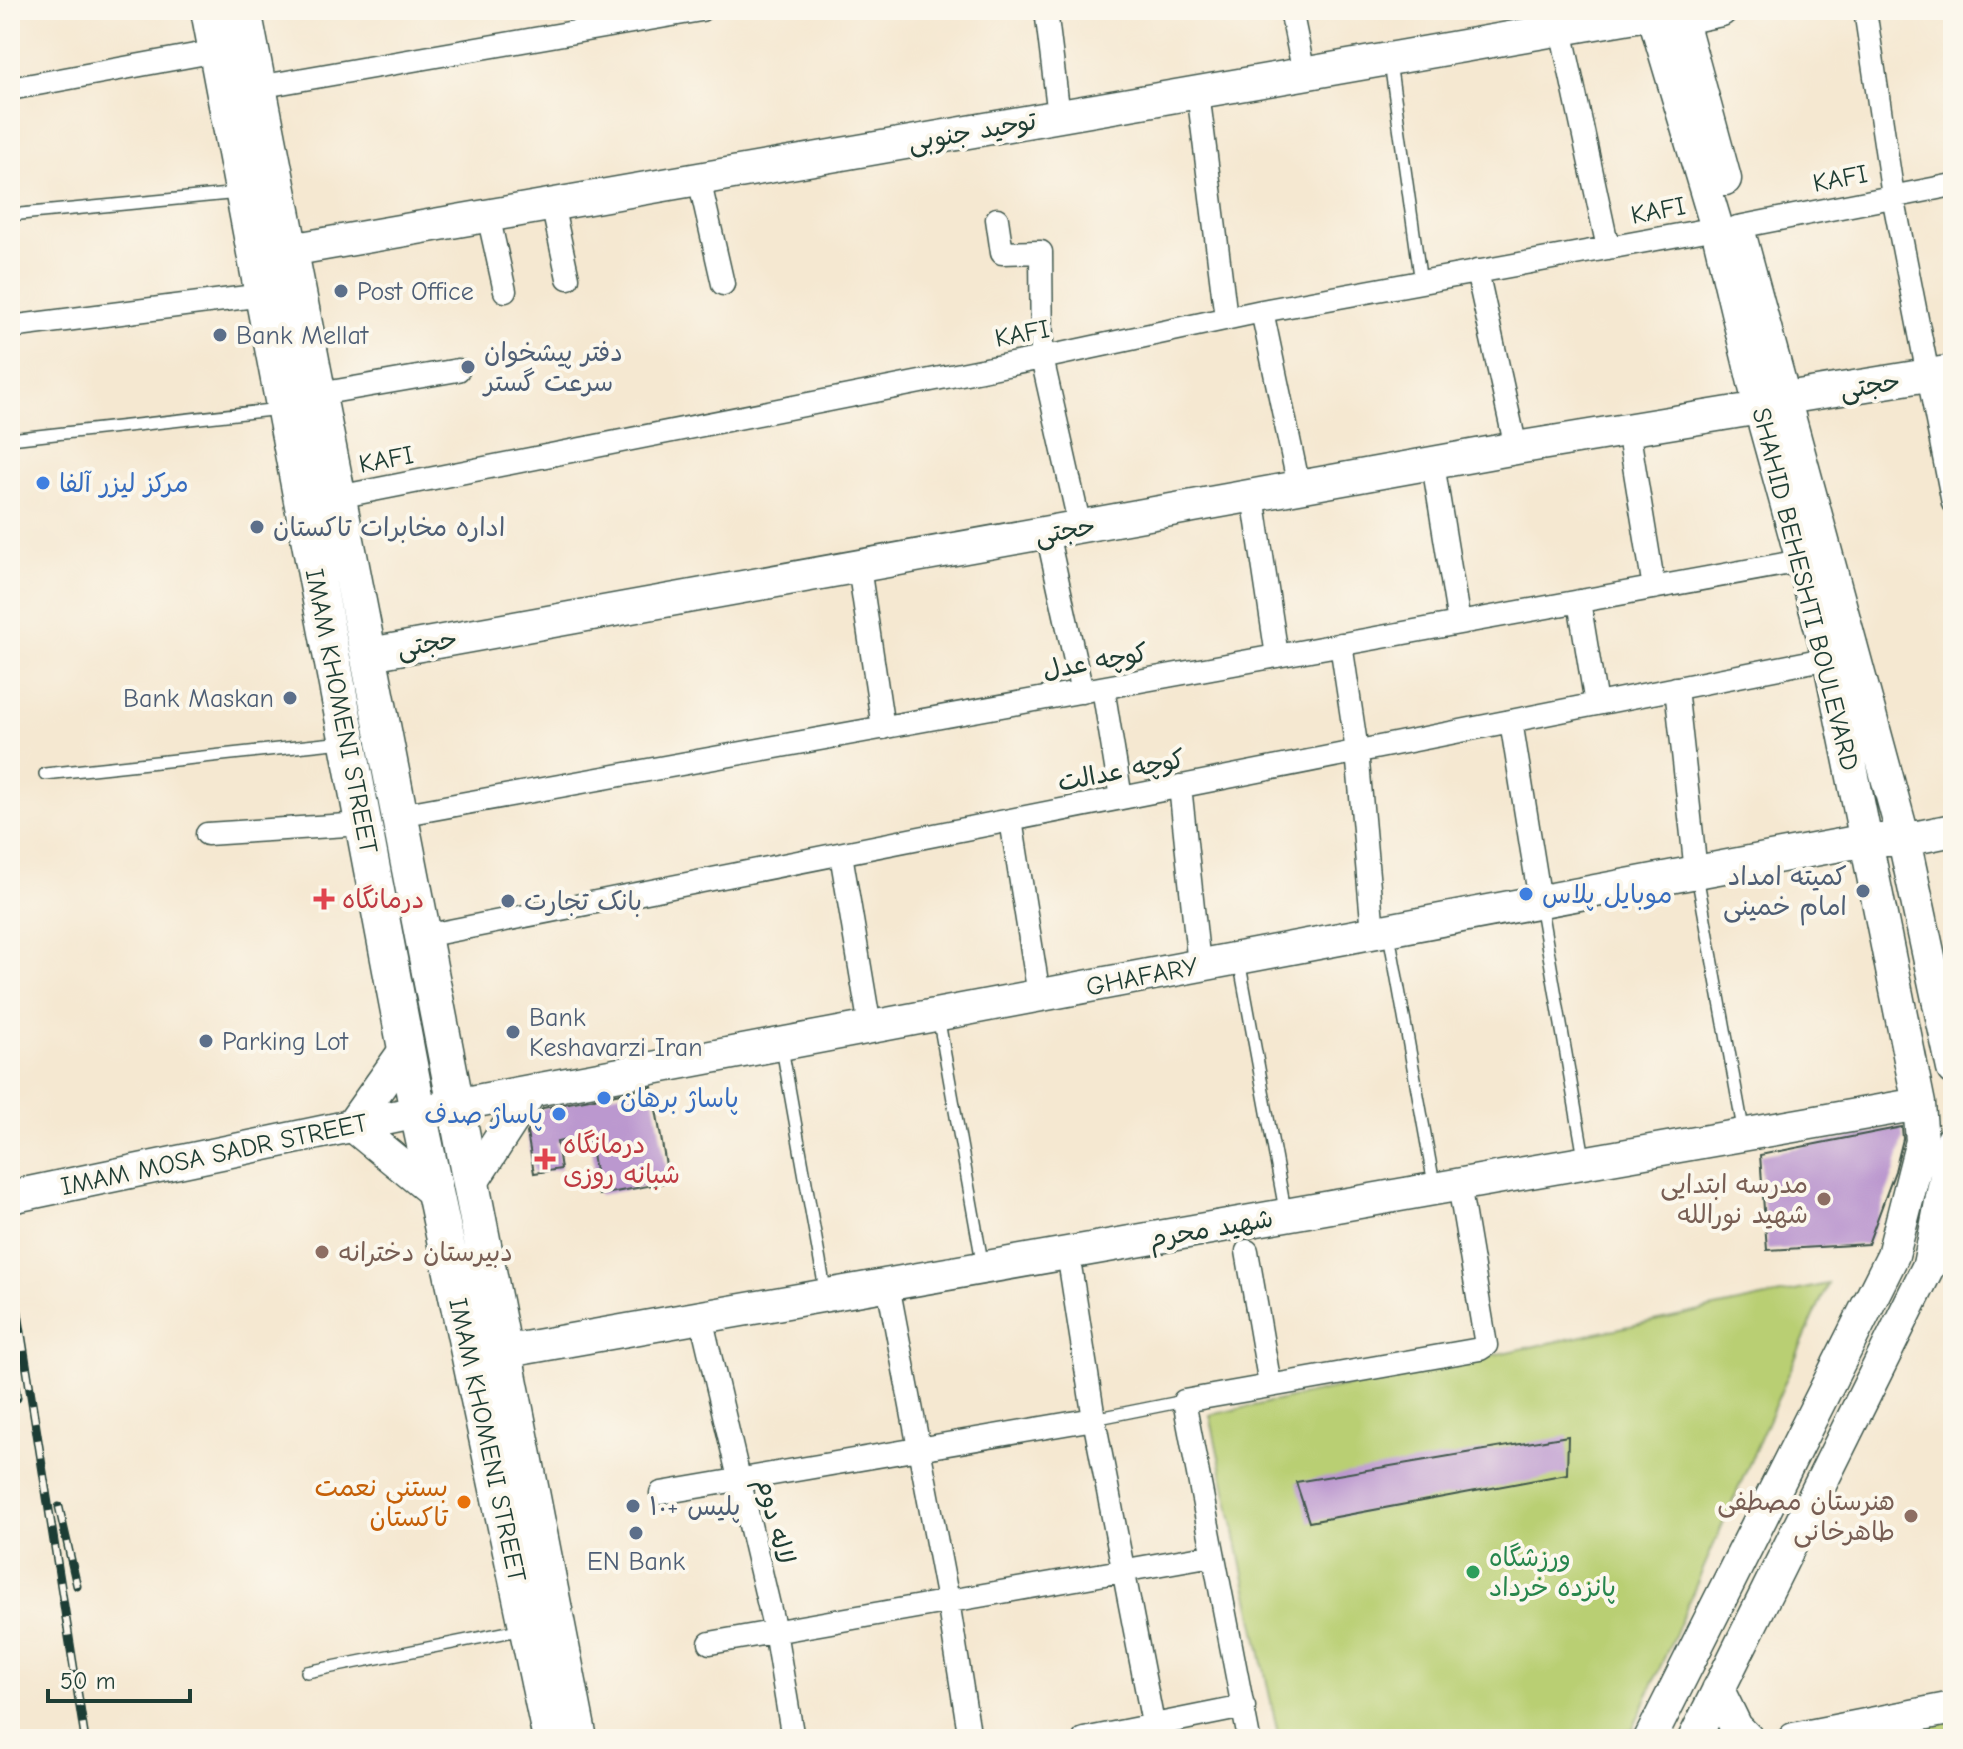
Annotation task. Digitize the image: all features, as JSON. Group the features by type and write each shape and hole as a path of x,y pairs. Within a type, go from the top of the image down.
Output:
{"main road":[{"name":"IMAM KHOMENI STREET","path":"209,10 418,1112 551,1739"},
{"name":"IMAM KHOMENI STREET","path":"243,10 579,1739"}],"street":[{"path":"258,87 701,10"},
{"path":"1046,10 1059,116"},
{"path":"1291,10 1304,74"},
{"name":"توحید جنوبی","path":"290,250 1389,59 1553,27 1665,12 1721,10"},
{"path":"1865,10 1893,196 1940,373 1953,503"},
{"name":"SHAHID BEHESHTI BOULEVARD","path":"1665,12 1727,227 1773,403 1904,840 1953,1069"},
{"path":"1553,27 1608,248"},
{"path":"10,89 217,51"},
{"path":"1198,92 1226,318"},
{"path":"699,179 723,284"},
{"name":"KAFI","path":"338,497 1042,358 1262,311 1953,185"},
{"path":"552,204 568,278"},
{"path":"488,215 505,291"},
{"path":"997,219 1002,253 1041,252 1042,358 1080,527"},
{"path":"1477,271 1516,448"},
{"path":"10,327 263,295"},
{"path":"1262,311 1299,487"},
{"path":"319,394 458,370"},
{"name":"حجتی","path":"370,654 1940,373"},
{"name":"SHAHID BEHESHTI BOULEVARD","path":"1650,1739 1893,1255 1922,1141 1919,1104 1867,840 1829,658 1801,561 1773,403"},
{"path":"1628,429 1654,588"},
{"path":"1433,464 1459,623"},
{"path":"1253,496 1277,656"},
{"path":"1047,533 1121,798"},
{"name":"کوچه عدل","path":"400,815 1801,561"},
{"path":"859,567 883,728"},
{"path":"1579,601 1596,704"},
{"path":"1341,644 1381,931"},
{"name":"کوچه عدالت","path":"424,936 1829,658"},
{"path":"1676,688 1696,872"},
{"path":"1511,721 1540,901"},
{"path":"1180,786 1199,965"},
{"path":"1011,820 1039,995"},
{"path":"207,834 363,824"},
{"path":"1904,840 1953,830"},
{"name":"GHAFARY","path":"418,1112 1867,840 1904,840"},
{"path":"841,854 870,1027"},
{"path":"406,1049 352,1125 435,1193"},
{"path":"472,1182 531,1091"},
{"name":"شهید محرم","path":"502,1352 1919,1104"},
{"name":"IMAM MOSA SADR STREET","path":"10,1197 418,1112"},
{"path":"1694,1739 1941,1263 1953,1140"},
{"path":"1249,1739 1184,1401 1480,1349 1486,1345 1447,1187"},
{"path":"1247,1251 1270,1385"},
{"path":"1068,1253 1094,1419 1154,1732"},
{"path":"888,1285 948,1601 970,1739"},
{"name":"لاله دوم","path":"701,1317 775,1631 793,1739"},
{"path":"661,1493 1094,1419"},
{"path":"710,1643 1213,1555"},
{"path":"1718,1690 1736,1727 1748,1739"},
{"path":"1084,1739 1154,1732 1244,1707"},
{"path":"1794,1739 1953,1708"}],"lane":[{"path":"1389,59 1421,283"},
{"path":"10,215 244,192"},
{"path":"10,439 285,409"},
{"path":"45,774 347,742"},
{"path":"1696,872 1744,1135"},
{"path":"1540,901 1585,1162"},
{"path":"1381,931 1447,1187"},
{"path":"1239,958 1286,1215"},
{"path":"937,1014 983,1268"},
{"path":"782,1044 826,1295"},
{"path":"1094,1419 1184,1401"},
{"path":"307,1672 528,1628"}],"green space":[{"name":"ورزشگاه پانزده خرداد","path":"1828,1284 1633,1729 1563,1739 1279,1739 1210,1415"},
{"path":"1953,1720 1953,1739 1864,1739"}],"building":[{"path":"652,1087 669,1182 599,1195 589,1136 557,1142 561,1169 534,1173 527,1133 543,1108"},
{"name":"مدرسه ابتدایی شهید نورالله","path":"1902,1127 1903,1139 1895,1171 1868,1244 1767,1250 1760,1155"},
{"path":"1568,1436 1567,1474 1309,1522 1296,1482"}],"railway":[{"path":"10,1262 85,1739"},
{"path":"10,1355 17,1398"},
{"path":"59,1507 77,1586"}],"place":[{"name":"Post Office","path":"341,291"},
{"name":"Bank Mellat","path":"220,335"},
{"name":"دفتر پیشخوان سرعت گستر","path":"468,367"},
{"name":"مرکز لیزر آلفا","path":"43,483"},
{"name":"اداره مخابرات تاکستان","path":"257,527"},
{"name":"Bank Maskan","path":"290,698"},
{"name":"کمیته امداد امام خمینی","path":"1863,891"},
{"name":"موبایل پلاس","path":"1526,894"},
{"name":"درمانگاه","path":"324,899"},
{"name":"بانک تجارت","path":"508,901"},
{"name":"Bank Keshavarzi Iran","path":"513,1032"},
{"name":"Parking Lot","path":"206,1041"},
{"name":"پاساژ برهان","path":"604,1098"},
{"name":"پاساژ صدف","path":"559,1114"},
{"name":"درمانگاه شبانه روزی","path":"545,1159"},
{"name":"مدرسه ابتدایی شهید نورالله","path":"1824,1199"},
{"name":"دبیرستان دخترانه","path":"322,1252"},
{"name":"بستنی نعمت تاکستان","path":"464,1502"},
{"name":"پلیس +۱۰","path":"633,1506"},
{"name":"هنرستان مصطفی طاهرخانی","path":"1911,1516"},
{"name":"EN Bank","path":"636,1533"},
{"name":"ورزشگاه پانزده خرداد","path":"1473,1572"}]}
